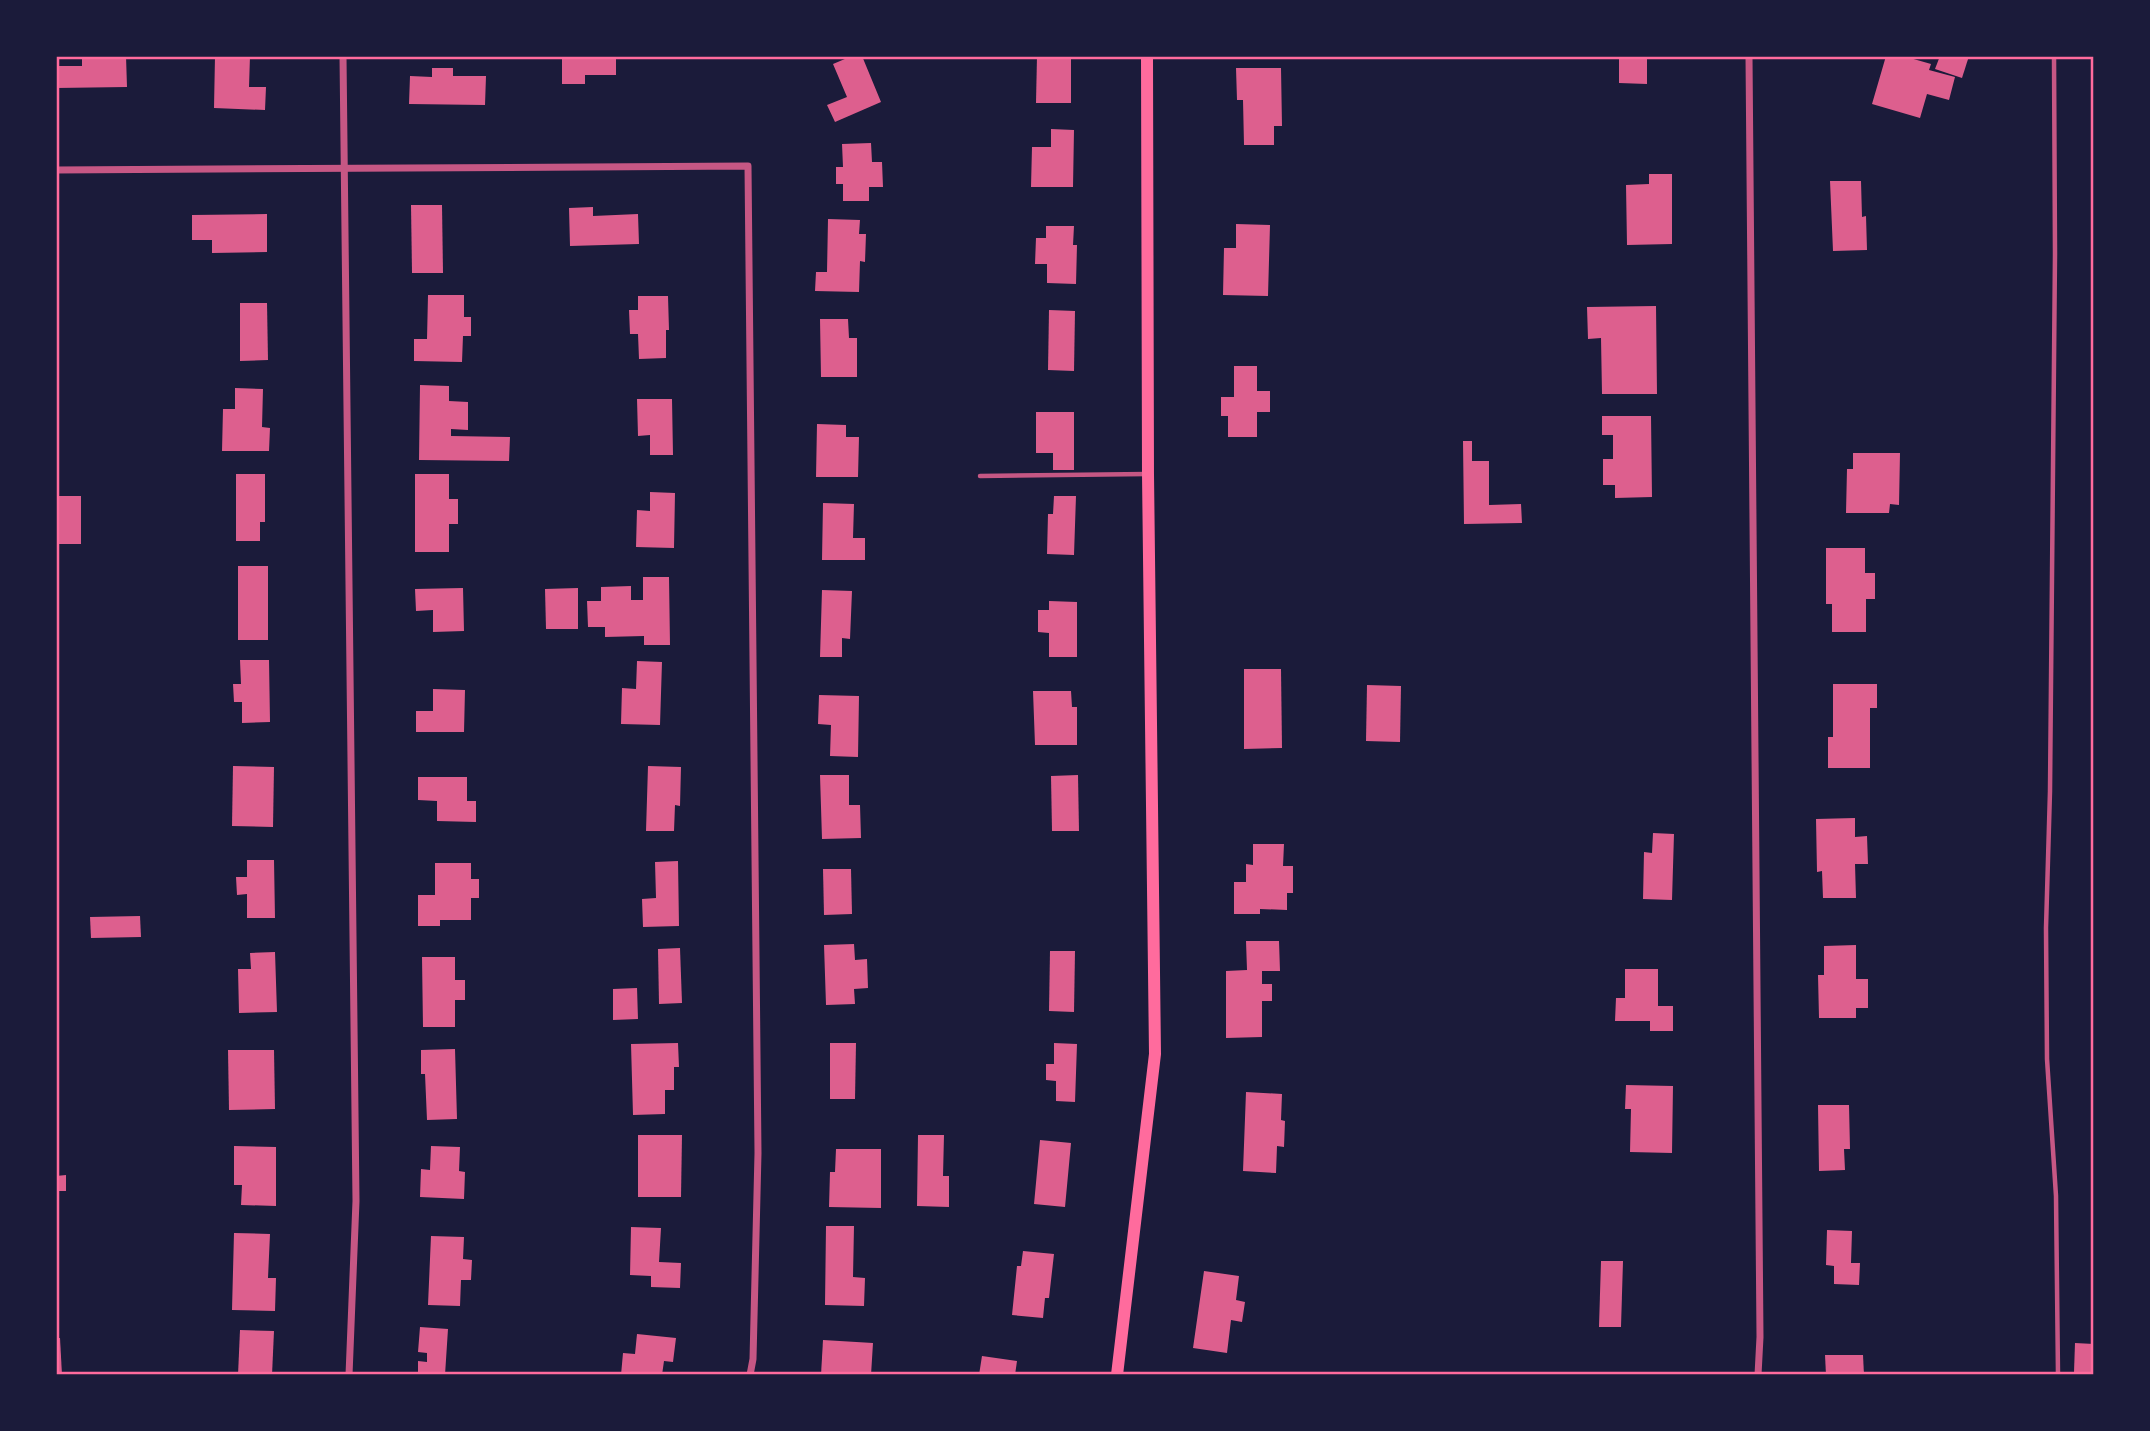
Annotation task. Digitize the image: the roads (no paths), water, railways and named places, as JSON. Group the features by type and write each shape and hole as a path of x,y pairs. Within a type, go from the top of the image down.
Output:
{"main road":[{"path":"1117,1375 1155,1054 1147,56"}],"street":[{"path":"343,56 356,1201 349,1375"},
{"path":"1749,56 1760,1337 1758,1375"},
{"path":"56,170 748,166 758,1153 753,1359 750,1375"}],"lane":[{"path":"2053,56 2055,254 2050,792 2046,928 2047,1059 2056,1196 2058,1375"},
{"path":"981,476 1149,474"}]}
